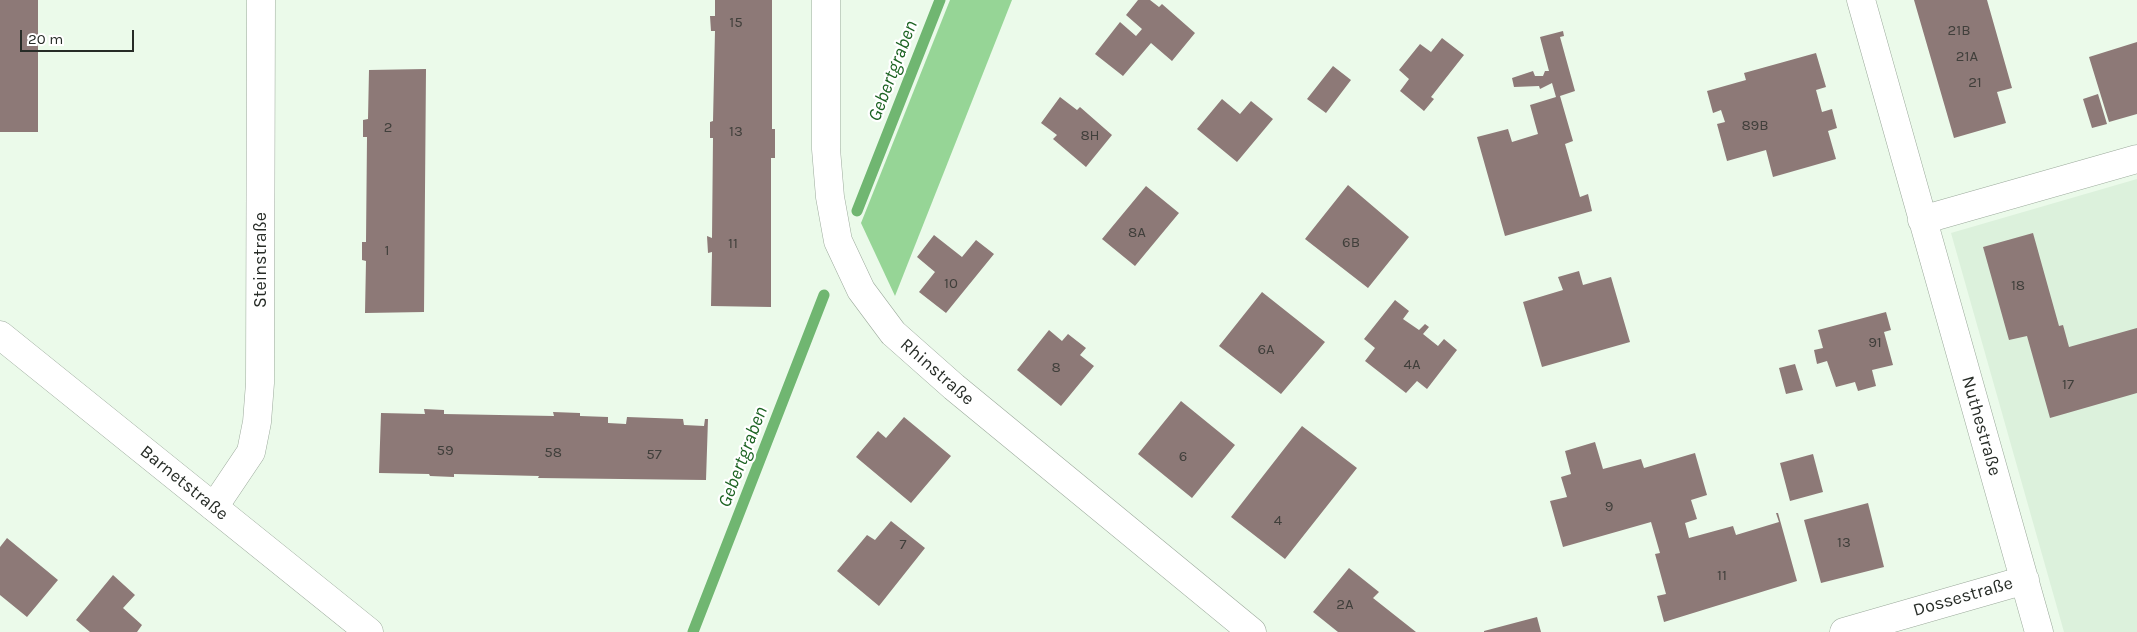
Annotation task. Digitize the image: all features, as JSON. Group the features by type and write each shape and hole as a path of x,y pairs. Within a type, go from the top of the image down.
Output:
{"street":[{"name":"Steinstraße","path":"214,508 251,452 257,422 260,383 261,0"},
{"name":"Rhinstraße","path":"826,0 826,149 830,197 838,241 861,290 893,333 954,387 1252,632"},
{"name":"Nuthestraße","path":"1861,0 2039,632"},
{"path":"1922,220 2137,159"},
{"name":"Barnetstraße","path":"0,334 369,632"},
{"name":"Dossestraße","path":"1844,632 2024,580"}],"shaded area":[{"path":"2137,179 2137,632 2064,632 1951,233"}],"green space":[{"path":"950,0 1012,0 895,296 861,223"}],"building":[{"path":"0,0 38,0 38,132 0,132"},
{"path":"715,0 772,0 772,129 775,129 775,158 771,158 771,307 711,306 712,252 708,253 707,236 712,238 713,138 710,138 710,122 713,121 715,31 711,31 710,16 715,16"},
{"path":"1138,0 1150,0 1159,7 1162,4 1195,33 1172,61 1151,43 1123,76 1095,54 1120,22 1136,36 1142,29 1126,15"},
{"path":"1914,0 1987,0 2012,88 1997,92 2006,123 1954,138"},
{"path":"1563,31 1564,36 1560,37 1575,91 1560,96 1573,141 1565,144 1580,197 1588,194 1592,211 1505,236 1477,137 1508,129 1512,142 1538,134 1530,105 1556,97 1552,83 1540,89 1539,86 1514,87 1512,78 1533,71 1535,76 1543,76 1545,71 1549,71 1540,37"},
{"path":"1442,38 1464,55 1431,97 1434,99 1424,111 1400,91 1409,79 1399,70 1420,44 1431,52"},
{"path":"2137,42 2137,114 2109,122 2089,57"},
{"path":"1816,53 1826,87 1816,90 1822,112 1832,109 1837,128 1828,131 1836,159 1773,177 1766,150 1727,161 1717,124 1725,122 1721,110 1713,113 1707,91 1746,80 1744,73"},
{"path":"1333,66 1351,80 1326,113 1307,99"},
{"path":"426,69 424,312 365,313 366,261 362,260 362,242 366,242 367,137 363,137 363,120 368,119 369,70"},
{"path":"2098,94 2107,124 2092,128 2083,99"},
{"path":"1060,97 1077,110 1080,107 1112,135 1086,167 1053,139 1057,135 1041,123"},
{"path":"1222,99 1240,114 1251,101 1273,119 1237,162 1197,129"},
{"path":"1348,185 1409,237 1368,288 1305,239"},
{"path":"1146,186 1179,213 1135,266 1102,239"},
{"path":"2033,233 2059,326 2063,325 2069,347 2137,328 2137,393 2050,418 2027,336 2009,340 1983,247"},
{"path":"934,235 962,257 976,240 994,254 946,313 919,292 935,272 917,257"},
{"path":"1579,271 1583,285 1611,277 1630,342 1542,367 1523,302 1563,290 1558,277"},
{"path":"1262,292 1325,342 1281,394 1219,346"},
{"path":"1395,300 1409,311 1403,319 1419,330 1425,324 1429,327 1423,334 1438,346 1444,339 1457,350 1427,389 1417,381 1406,393 1365,361 1375,348 1364,339"},
{"path":"1886,312 1891,330 1884,332 1893,365 1872,370 1876,386 1858,391 1855,382 1836,387 1827,361 1817,364 1814,350 1823,348 1818,330"},
{"path":"1049,330 1062,341 1068,334 1086,348 1080,355 1094,366 1061,406 1017,370"},
{"path":"1795,364 1803,390 1786,394 1779,368"},
{"path":"1181,401 1235,445 1192,498 1138,454"},
{"path":"424,409 444,410 444,414 554,416 553,412 580,413 580,416 608,417 608,423 626,424 627,417 683,419 684,425 704,426 705,419 708,419 706,480 538,478 539,476 454,474 454,477 430,476 429,474 379,473 381,413 425,414"},
{"path":"904,417 951,456 911,503 856,457 878,431 886,438"},
{"path":"1302,426 1357,468 1285,559 1231,517"},
{"path":"1595,442 1603,469 1641,459 1644,468 1695,453 1707,495 1691,500 1697,519 1685,523 1689,538 1733,526 1736,535 1779,522 1776,513 1778,513 1797,581 1664,622 1657,596 1666,594 1655,554 1660,553 1651,522 1563,547 1550,501 1567,497 1561,477 1571,474 1565,451"},
{"path":"1813,454 1823,492 1790,501 1780,463"},
{"path":"1868,503 1884,567 1821,583 1804,520"},
{"path":"891,521 925,548 879,606 837,571 867,535 875,540"},
{"path":"7,538 58,580 27,617 0,595 0,547"},
{"path":"1349,568 1379,592 1373,598 1416,632 1338,632 1313,612"},
{"path":"113,575 135,595 123,608 142,625 137,632 90,632 76,620"},
{"path":"1537,617 1541,632 1484,632 1484,631"}],"waterway":[{"name":"Gebertgraben","path":"857,211 940,0"},
{"name":"Gebertgraben","path":"693,632 824,295"}]}
